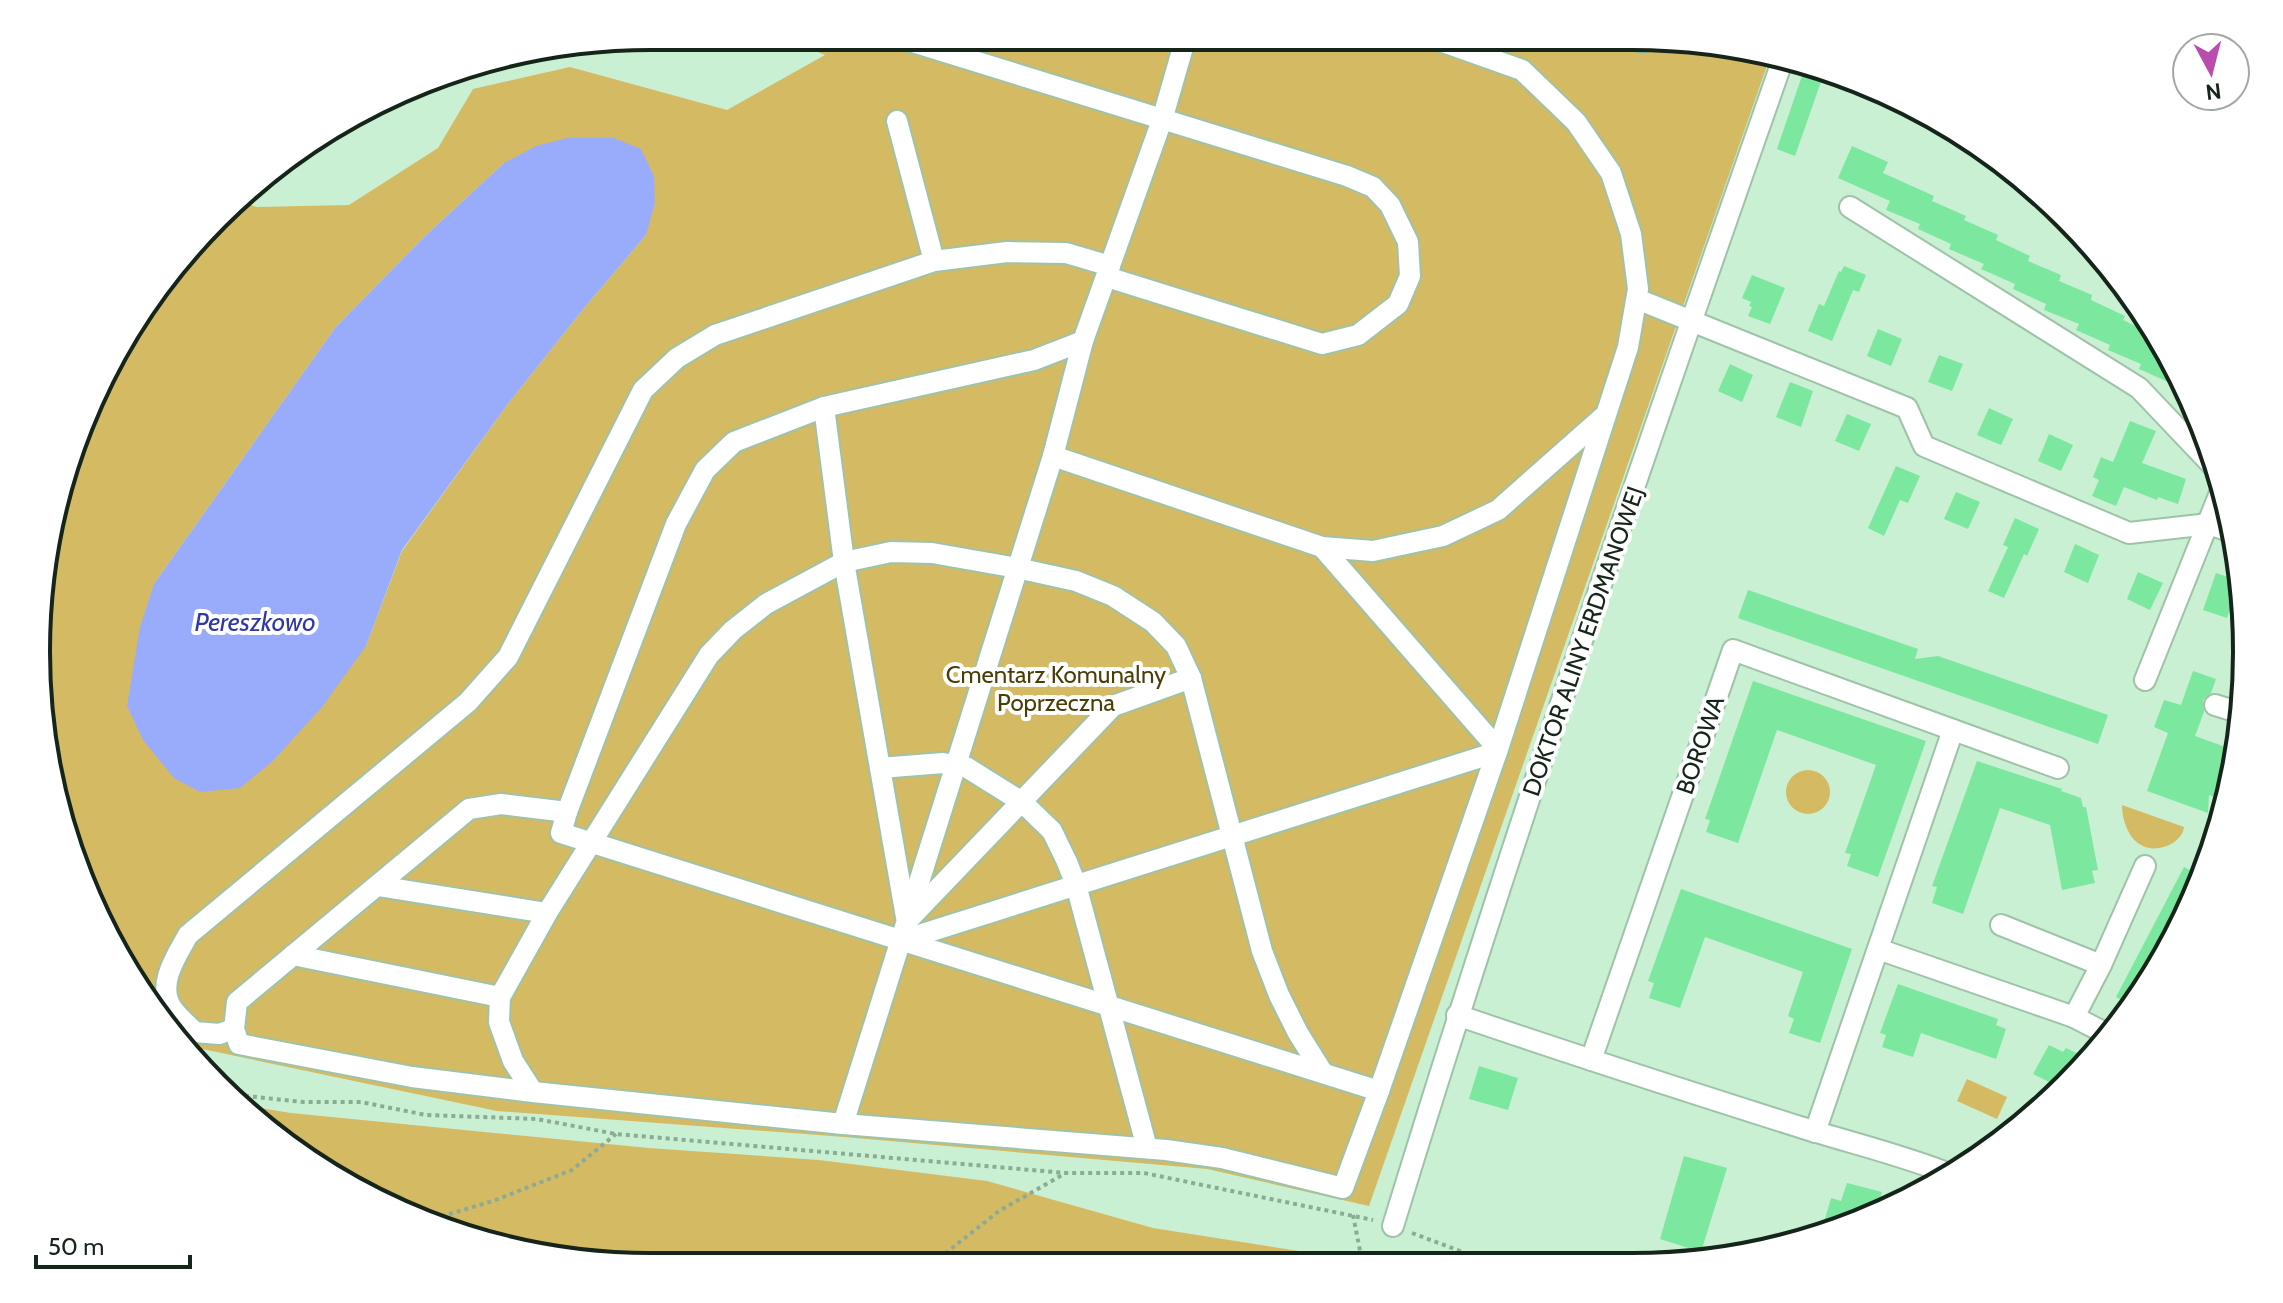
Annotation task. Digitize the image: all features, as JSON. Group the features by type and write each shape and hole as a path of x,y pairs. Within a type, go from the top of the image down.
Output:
{"street":[{"path":"234,1029 219,1034 195,1032 170,1006 166,982 174,959 188,935 468,702 508,657 643,390 677,358 715,335 934,261 1007,252 1066,253 1108,271 1322,344 1358,335 1398,304 1410,276 1408,242 1390,205 1373,187 1347,176 938,50"},
{"path":"843,1124 1053,456 1083,341 1162,120 1182,50"},
{"path":"567,812 501,804 469,809 237,1002 234,1029 239,1044 412,1077 533,1092 843,1124 1147,1148 1222,1158 1343,1188 1497,751 1628,347 1637,299 1631,234 1611,173 1576,122 1522,70 1466,50"},
{"name":"DOKTOR ALINY ERDMANOWEJ","path":"1393,1226 1457,1015 1691,320 1780,68"},
{"path":"897,121 934,261"},
{"path":"1850,207 2139,388 2198,450"},
{"path":"1637,299 1907,408 1924,446 2129,533 2209,524 2220,528"},
{"path":"1083,341 1034,360 824,407 734,442 705,470 676,524 561,833 903,932 1109,1006 1379,1091"},
{"path":"824,407 844,562 880,768 903,932"},
{"path":"1053,456 1322,547 1373,551 1443,536 1498,510 1605,414"},
{"path":"2145,680 2215,507"},
{"path":"1322,547 1497,751"},
{"path":"533,1092 513,1061 499,1022 500,997 547,913 709,655 733,630 766,604 844,562 891,552 932,553 1076,581 1113,596 1153,622 1176,646 1191,678 1262,951 1279,995 1323,1073"},
{"name":"BOROWA","path":"1591,1060 1733,650 2058,768"},
{"path":"903,932 1113,706 1191,678"},
{"path":"2215,705 2230,710"},
{"path":"1815,1132 1953,730"},
{"path":"903,932 1076,885 1497,751"},
{"path":"880,768 943,763 966,767 1022,802 1052,831 1076,885 1147,1148"},
{"path":"2074,1017 2145,866"},
{"path":"378,886 547,913"},
{"path":"2001,925 2101,965"},
{"path":"1878,949 2074,1017 2099,1030"},
{"path":"293,955 500,997"},
{"path":"1457,1015 1937,1169"}],"path":[{"path":"246,1096 303,1102 361,1102 426,1115 537,1119 616,1134 1066,1173 1144,1173 1353,1215 1393,1226 1465,1253"},
{"path":"444,1216 493,1201 572,1170 616,1134"},
{"path":"946,1253 999,1211 1066,1173"},
{"path":"1353,1215 1360,1253"}],"green space":[{"name":"Cmentarz Komunalny Poprzeczna","path":"813,50 1632,50 1710,55 1767,66 1369,1206 1207,1169 497,1111 199,1048 151,986 112,918 82,845 62,769 51,691 51,612 62,534 82,458 112,385 151,317 174,285 249,205 257,207 349,205 438,148 473,89 570,67 727,110 825,55","holes":["504,163 646,235 507,405 402,551 366,646 154,584 335,328 424,237"]},
{"path":"1808,770 1824,776 1830,792 1824,808 1808,814 1792,808 1786,792 1792,776"},
{"path":"2122,805 2184,827 2182,833 2167,846 2147,848 2133,838 2127,828"},
{"path":"1967,1079 2007,1097 1997,1119 1957,1101"},
{"path":"260,1108 649,1148 819,1160 987,1181 1153,1228 1312,1253 652,1253 573,1248 496,1233 385,1191 317,1152"}],"water":[{"name":"Pereszkowo","path":"567,138 614,138 641,149 654,176 655,203 646,235 507,405 402,550 366,646 322,707 273,761 240,788 200,792 174,778 143,740 127,706 140,627 154,584 335,328 424,237 504,163 536,146"}],"building":[{"path":"1802,75 1821,81 1795,156 1777,149"},
{"path":"1852,146 1888,162 1883,173 1934,196 1932,201 1966,216 1964,220 1998,235 1996,240 2030,256 2028,261 2061,275 2059,281 2092,295 2091,300 2125,316 2123,320 2138,327 2170,383 2139,369 2141,364 2108,350 2110,345 2076,330 2079,324 2044,310 2046,304 2013,289 2015,284 1981,269 1984,264 1949,249 1951,244 1918,229 1920,224 1886,210 1890,201 1838,178"},
{"path":"1844,266 1866,275 1859,292 1853,290 1832,341 1808,331 1819,304 1824,306"},
{"path":"1752,275 1785,288 1770,324 1748,316 1751,302 1742,298"},
{"path":"1878,329 1902,339 1891,366 1867,356"},
{"path":"1939,355 1963,364 1952,391 1928,382"},
{"path":"1730,364 1753,375 1742,402 1718,391"},
{"path":"1790,382 1813,391 1801,427 1776,417"},
{"path":"1989,408 2013,419 2001,445 1977,435"},
{"path":"1847,414 1871,424 1859,451 1835,441"},
{"path":"2130,421 2156,431 2142,463 2186,479 2178,504 2158,497 2157,500 2124,487 2116,506 2092,496 2099,480 2093,477 2101,457 2113,462"},
{"path":"2049,434 2073,445 2061,471 2038,461"},
{"path":"1896,466 1920,476 1908,503 1900,500 1884,536 1868,528"},
{"path":"1956,492 1980,502 1968,529 1944,519"},
{"path":"2015,518 2039,529 2004,598 1988,591 2008,547 2003,545"},
{"path":"2075,544 2099,555 2088,583 2064,572"},
{"path":"2138,572 2163,583 2150,610 2127,599"},
{"path":"2216,573 2228,577 2231,606 2227,618 2203,610"},
{"path":"1748,590 1918,649 1915,659 1938,656 2108,715 2098,744 1738,618"},
{"path":"2193,671 2216,679 2211,693 2203,700 2204,712 2195,736 2225,747 2215,797 2209,795 2208,813 2147,791 2168,733 2154,727 2164,700 2181,705"},
{"path":"1753,681 1926,741 1878,877 1847,866 1851,854 1845,853 1876,765 1777,730 1738,843 1706,832 1710,820 1705,819"},
{"path":"1977,761 2081,798 2083,807 2086,807 2098,870 2092,871 2095,883 2062,890 2050,825 2000,808 1963,914 1932,903 1937,887 1932,886"},
{"path":"2184,867 2191,871 2171,918 2132,986 2122,1000 2116,997"},
{"path":"1681,889 1852,949 1820,1043 1789,1033 1794,1019 1788,1016 1803,972 1705,937 1680,1008 1649,998 1654,983 1648,981"},
{"path":"1898,984 1998,1019 1996,1025 2006,1029 1996,1059 1921,1033 1913,1057 1882,1047 1886,1035 1880,1033"},
{"path":"2049,1045 2063,1052 2066,1048 2078,1054 2051,1083 2033,1074"},
{"path":"1479,1066 1518,1078 1508,1110 1469,1099"},
{"path":"1684,1156 1727,1168 1702,1249 1694,1250 1660,1239"},
{"path":"1847,1183 1882,1192 1880,1199 1824,1221 1831,1198 1841,1201"}]}
